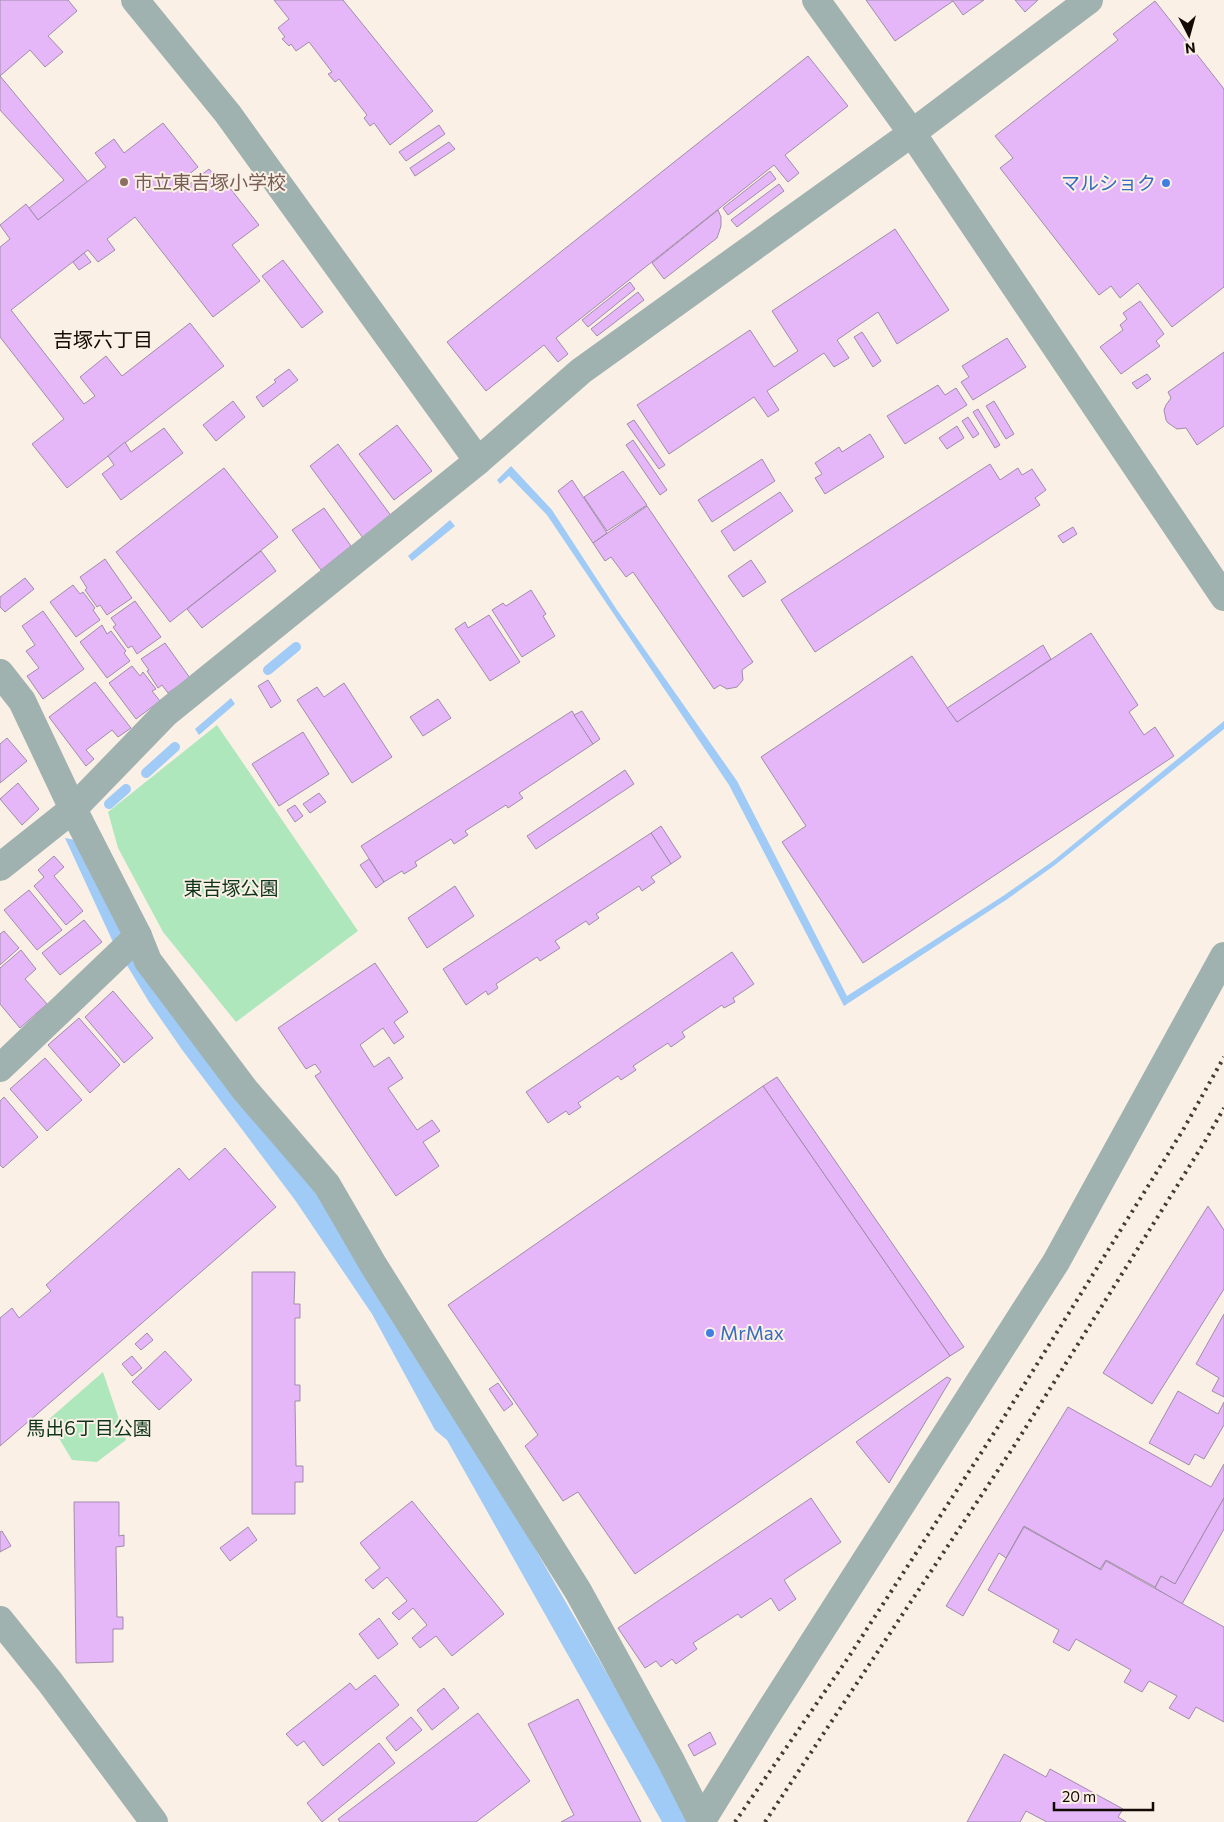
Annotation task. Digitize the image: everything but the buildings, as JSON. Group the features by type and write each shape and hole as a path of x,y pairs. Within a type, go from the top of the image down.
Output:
{"street":[{"path":"135,0 228,114 478,461"},
{"path":"816,0 912,133 1224,597"},
{"path":"0,867 73,809 166,713 478,461 581,371 912,133 1089,0"},
{"path":"0,673 22,701 133,941 245,1090 327,1185 379,1274 578,1592 671,1761 702,1822"},
{"path":"0,1068 133,941"},
{"path":"702,1822 762,1723 1056,1262 1224,956"},
{"path":"0,1620 50,1682 154,1822"}],"green space":[{"name":"東吉塚公園","path":"217,725 358,931 236,1022 163,932 118,848 108,812"},
{"name":"馬出6丁目公園","path":"103,1372 126,1440 97,1462 72,1460 48,1420"}],"water":[{"path":"511,466 552,510 617,610 737,781 847,996 1003,896 1053,861 1224,721 1224,729 1055,865 1006,900 844,1006 729,785 547,515 509,476 500,484 497,480"},
{"path":"450,520 455,526 412,561 408,556"},
{"path":"231,698 235,704 199,735 195,729"},
{"path":"65,838 75,840 127,927 319,1186 466,1429 677,1795 689,1822 662,1822 447,1440 435,1430 372,1314 295,1200 183,1051 149,1002 113,942"}],"waterway":[{"path":"268,670 296,647"},
{"path":"146,773 175,747"},
{"path":"109,804 126,789"}],"railway":[{"path":"735,1822 848,1658 996,1430 1183,1130 1224,1057"},
{"path":"765,1822 1016,1443 1224,1108"}],"place":[{"name":"市立東吉塚小学校","path":"124,182"},
{"name":"マルショク","path":"1166,183"},
{"name":"MrMax","path":"710,1333"}],"district":[{"name":"吉塚六丁目","path":"103,340"}]}
